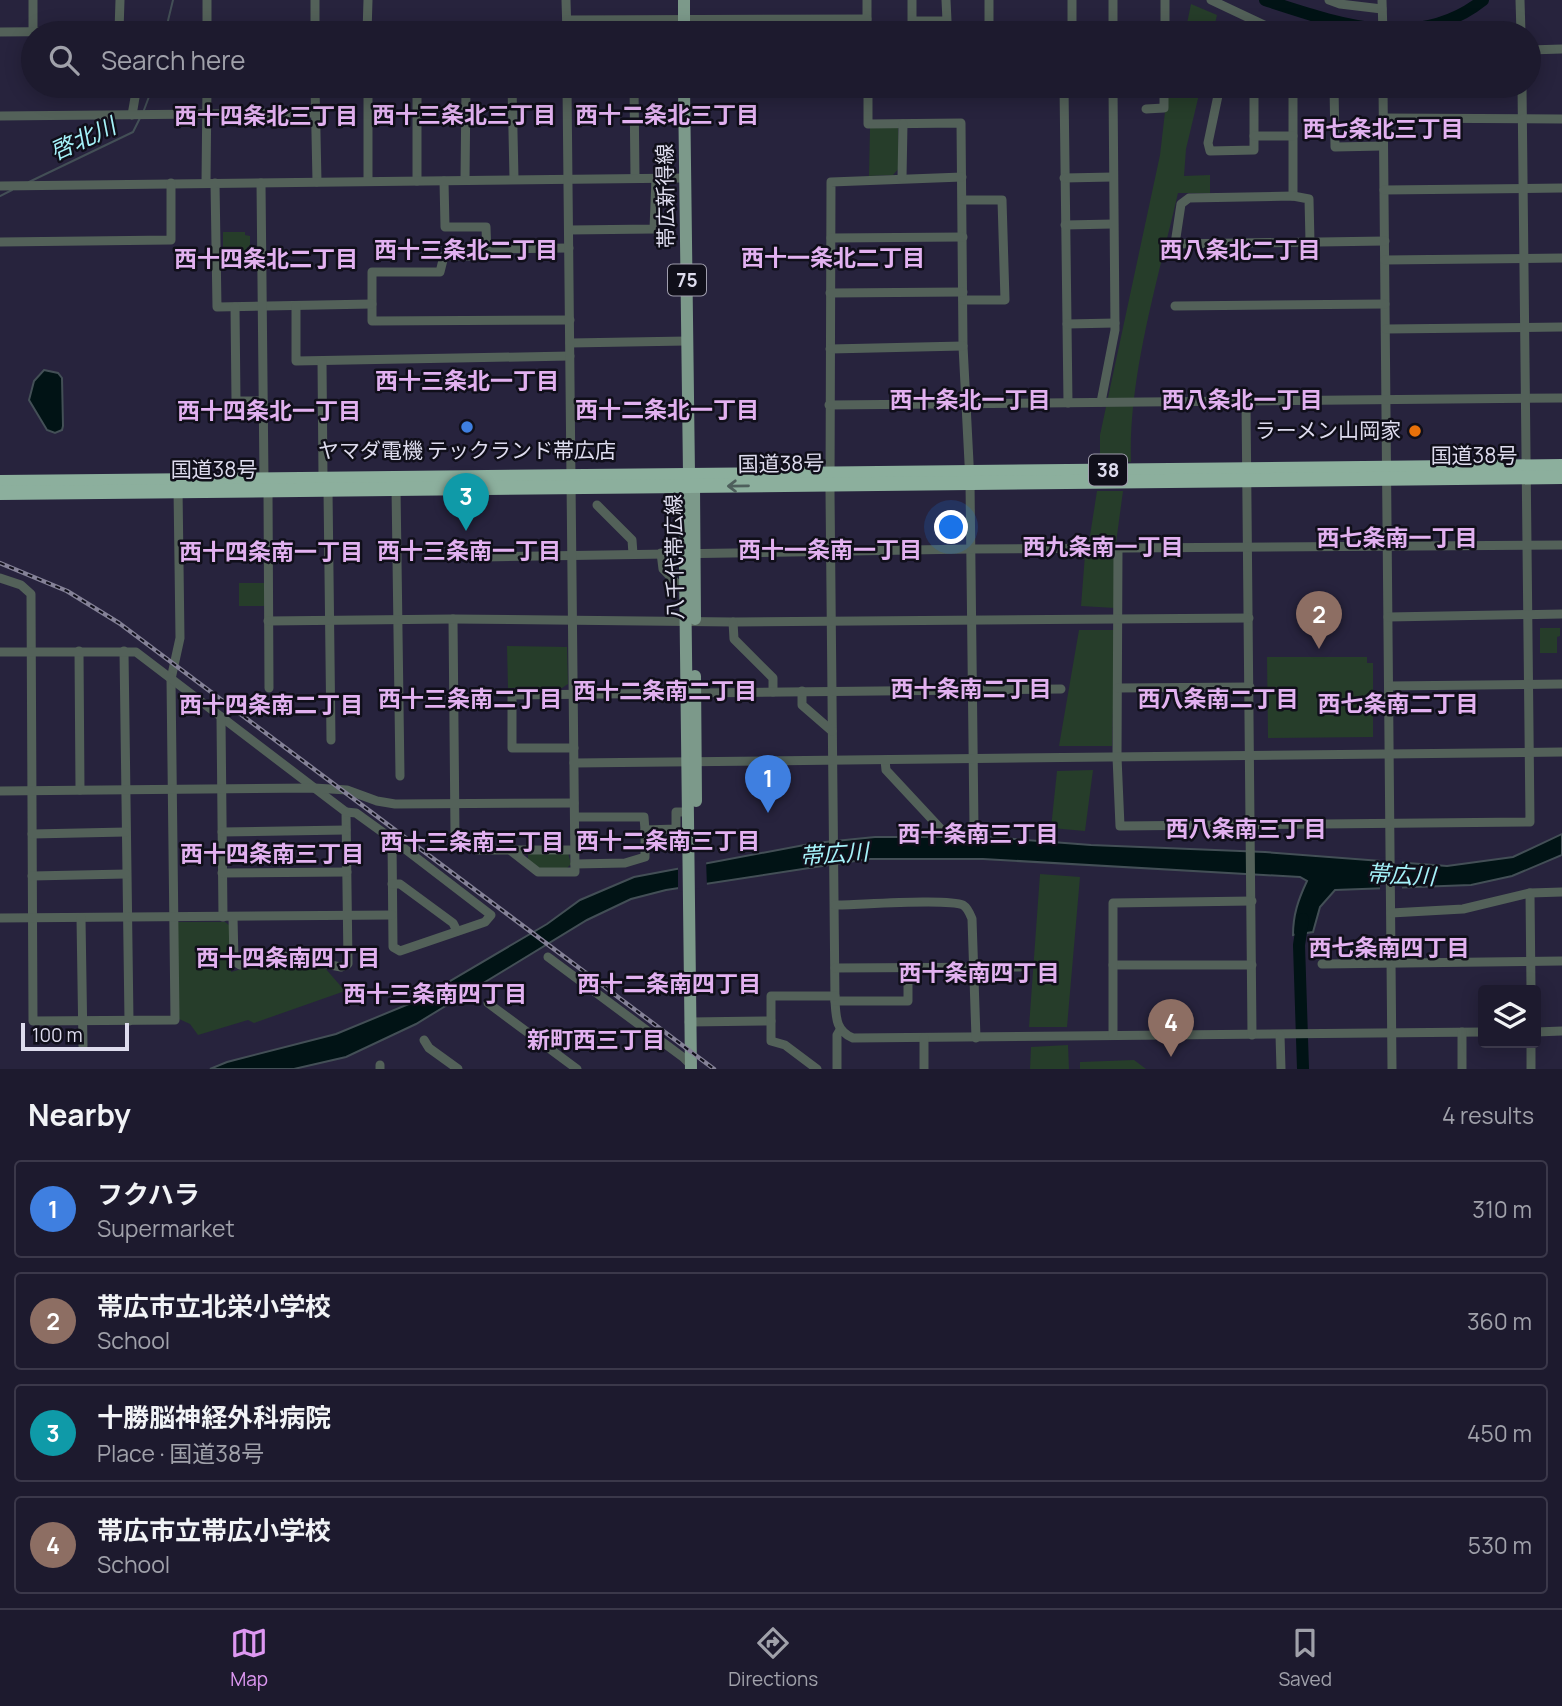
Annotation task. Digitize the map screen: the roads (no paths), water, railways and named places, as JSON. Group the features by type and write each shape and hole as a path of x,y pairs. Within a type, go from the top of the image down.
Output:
{"highway":[{"name":"国道38号","path":"0,482 266,485 689,482 1526,471 1562,466"},
{"name":"国道38号","path":"1526,471 1562,477"},
{"name":"国道38号","path":"0,493 178,485"}],"main road":[{"path":"684,0 684,21"},
{"name":"帯広新得線","path":"684,98 689,482"},
{"name":"八千代帯広線","path":"689,482 694,1068"},
{"name":"八千代帯広線","path":"690,553 686,593 691,621"},
{"name":"八千代帯広線","path":"691,762 688,812 692,860"}],"street":[{"path":"33,0 33,21"},
{"path":"119,21 120,0"},
{"path":"206,0 207,21"},
{"path":"314,0 315,21"},
{"path":"368,0 368,21"},
{"path":"566,0 567,20 584,21"},
{"path":"821,21 867,19 867,0"},
{"path":"912,0 912,21 947,20 946,0"},
{"path":"989,0 989,21"},
{"path":"1072,0 1072,21"},
{"path":"1113,0 1113,21"},
{"path":"1165,0 1165,21"},
{"path":"1211,0 1253,21"},
{"path":"1329,0 1340,4 1382,9"},
{"path":"1520,0 1521,21"},
{"path":"0,32 21,32"},
{"path":"1541,50 1562,49"},
{"path":"132,115 136,98"},
{"path":"207,98 217,307 372,304"},
{"path":"315,98 317,182"},
{"path":"368,98 368,181"},
{"path":"417,98 417,181"},
{"path":"466,98 466,180"},
{"path":"512,98 514,180"},
{"path":"509,850 538,872 575,872 567,98"},
{"path":"634,98 635,178"},
{"path":"868,98 867,124 961,123 963,346 970,477 974,690 974,828"},
{"path":"1064,98 1068,403"},
{"path":"1101,402 1115,323 1112,98"},
{"path":"1146,109 1164,108 1164,98"},
{"path":"1217,98 1208,143 1210,151 1254,150 1254,98"},
{"path":"1293,98 1293,196"},
{"path":"1334,98 1335,147 1383,146"},
{"path":"1383,98 1392,1069"},
{"path":"1118,549 1117,757 1120,826 1530,822 1527,753 1522,98"},
{"path":"0,116 315,113"},
{"path":"1383,118 1562,119"},
{"path":"902,124 902,178"},
{"path":"1254,136 1293,136"},
{"path":"0,186 685,177"},
{"path":"962,177 831,182 832,731 835,998 836,1021 840,1030 853,1038 1478,1032"},
{"path":"1064,178 1113,177"},
{"path":"569,230 654,229 656,178"},
{"path":"444,181 444,227 486,227 487,256 444,256 440,272 372,272 372,321 570,320"},
{"path":"0,242 171,240 171,183"},
{"path":"261,183 261,306 270,688"},
{"path":"1384,190 1562,188"},
{"path":"1310,243 1309,199 1293,196 1189,198 1181,204 1175,244 1310,243 1385,241"},
{"path":"830,293 963,296 1004,300 1002,200 963,200"},
{"path":"1065,225 1113,224"},
{"path":"831,238 963,237"},
{"path":"487,249 569,248"},
{"path":"1385,260 1562,258"},
{"path":"1175,306 1385,304"},
{"path":"296,306 296,361 570,356"},
{"path":"235,307 236,401 263,401"},
{"path":"1067,324 1115,323"},
{"path":"1385,330 1562,327"},
{"path":"570,343 687,341"},
{"path":"830,349 963,346"},
{"path":"322,361 331,740"},
{"path":"830,405 1562,398"},
{"path":"1246,401 1252,1035"},
{"path":"396,483 400,776"},
{"path":"0,578 21,585 31,594 33,1021 175,1020 172,679 180,638 178,485"},
{"path":"597,505 632,540 634,554"},
{"path":"483,556 1562,545"},
{"path":"661,553 663,569 686,593"},
{"path":"1388,617 1562,614"},
{"path":"268,621 453,619 733,622 1249,618"},
{"path":"453,619 455,834 477,850 575,850"},
{"path":"733,622 734,639 773,678 773,692"},
{"path":"79,651 80,790"},
{"path":"124,651 129,1021"},
{"path":"0,652 136,652 346,812 356,813 392,839 491,915 485,922 400,951 393,947 392,839"},
{"path":"1389,686 1562,684"},
{"path":"1118,688 1250,687"},
{"path":"574,748 512,748 512,695 1060,689"},
{"path":"802,691 803,705 832,731"},
{"path":"221,718 222,873 234,961 240,965 274,954 341,967 348,964 346,812"},
{"path":"574,763 1562,752"},
{"path":"885,760 886,771 940,828"},
{"path":"0,791 314,788 347,790 377,801 396,804 574,803"},
{"path":"645,830 676,830 676,813 688,812"},
{"path":"575,817 644,817 645,830 645,857 625,863 575,864"},
{"path":"222,832 346,830"},
{"path":"32,834 126,832"},
{"path":"222,873 347,872"},
{"path":"32,876 127,874"},
{"path":"392,884 400,884 453,923 457,931"},
{"path":"1391,913 1463,909 1530,893 1562,892"},
{"path":"1530,893 1531,985"},
{"path":"1113,1035 1113,903 1252,901"},
{"path":"835,905 926,902 962,904 969,910 972,919 976,1038"},
{"path":"0,918 392,915"},
{"path":"81,918 83,1046"},
{"path":"548,957 694,1068"},
{"path":"1322,964 1562,961"},
{"path":"1113,965 1252,965"},
{"path":"817,1069 785,1045 771,1041 771,996 908,1001 908,967"},
{"path":"835,968 1020,967"},
{"path":"488,1003 576,1069"},
{"path":"693,1022 771,1021"},
{"path":"837,1069 837,1035 840,1030"},
{"path":"1541,1032 1562,1031"},
{"path":"1462,1032 1462,1069"},
{"path":"1281,1069 1284,1035"},
{"path":"924,1038 924,1069"},
{"path":"424,1040 429,1048 458,1069"},
{"path":"1531,1048 1531,1069"}],"water":[{"path":"44,370 58,373 62,378 63,426 62,430 55,433 47,430 29,400 34,381"},
{"name":"帯広川","path":"1562,834 1562,855 1512,876 1471,885 1335,890 1320,907 1313,932 1293,935 1297,908 1307,881 1300,877 983,859 868,859 666,890 631,899 587,920 416,1024 346,1057 294,1069 210,1069 227,1062 336,1034 416,1001 547,924 580,900 634,877 815,843 875,837 988,837 1091,845 1265,852 1447,866 1513,857"}],"waterway":[{"name":"啓北川","path":"168,21 173,0"},
{"path":"1265,0 1336,21"},
{"path":"1444,21 1483,0"},
{"name":"啓北川","path":"144,110 148,98"},
{"name":"啓北川","path":"29,182 133,132 140,118"},
{"name":"啓北川","path":"0,196 12,190"},
{"path":"1303,919 1299,945 1303,1069"}],"railway":[{"path":"0,563 67,591 119,623 714,1069"}],"place":[{"name":"ヤマダ電機 テックランド帯広店","path":"467,427"},
{"name":"ラーメン山岡家","path":"1415,431"},
{"name":"十勝脳神経外科病院","path":"466,531"},
{"name":"帯広市立北栄小学校","path":"1319,649"},
{"name":"フクハラ","path":"768,813"},
{"name":"帯広市立帯広小学校","path":"1171,1057"}],"district":[{"name":"西十三条北三丁目","path":"464,115"},
{"name":"西十二条北三丁目","path":"667,115"},
{"name":"西十四条北三丁目","path":"266,116"},
{"name":"西七条北三丁目","path":"1383,129"},
{"name":"西十三条北二丁目","path":"466,250"},
{"name":"西八条北二丁目","path":"1240,250"},
{"name":"西十一条北二丁目","path":"833,258"},
{"name":"西十四条北二丁目","path":"266,259"},
{"name":"西十三条北一丁目","path":"467,381"},
{"name":"西十条北一丁目","path":"970,400"},
{"name":"西八条北一丁目","path":"1242,400"},
{"name":"西十二条北一丁目","path":"667,410"},
{"name":"西十四条北一丁目","path":"269,411"},
{"name":"西七条南一丁目","path":"1397,538"},
{"name":"西九条南一丁目","path":"1103,547"},
{"name":"西十一条南一丁目","path":"830,550"},
{"name":"西十三条南一丁目","path":"469,551"},
{"name":"西十四条南一丁目","path":"271,552"},
{"name":"西十条南二丁目","path":"971,689"},
{"name":"西十二条南二丁目","path":"665,691"},
{"name":"西十三条南二丁目","path":"470,699"},
{"name":"西八条南二丁目","path":"1218,699"},
{"name":"西七条南二丁目","path":"1398,704"},
{"name":"西十四条南二丁目","path":"271,705"},
{"name":"西八条南三丁目","path":"1246,829"},
{"name":"西十条南三丁目","path":"978,834"},
{"name":"西十二条南三丁目","path":"668,841"},
{"name":"西十三条南三丁目","path":"472,842"},
{"name":"西十四条南三丁目","path":"272,854"},
{"name":"西七条南四丁目","path":"1389,948"},
{"name":"西十四条南四丁目","path":"288,958"},
{"name":"西十条南四丁目","path":"979,973"},
{"name":"西十二条南四丁目","path":"669,984"},
{"name":"西十三条南四丁目","path":"435,994"},
{"name":"新町西三丁目","path":"596,1040"}]}
